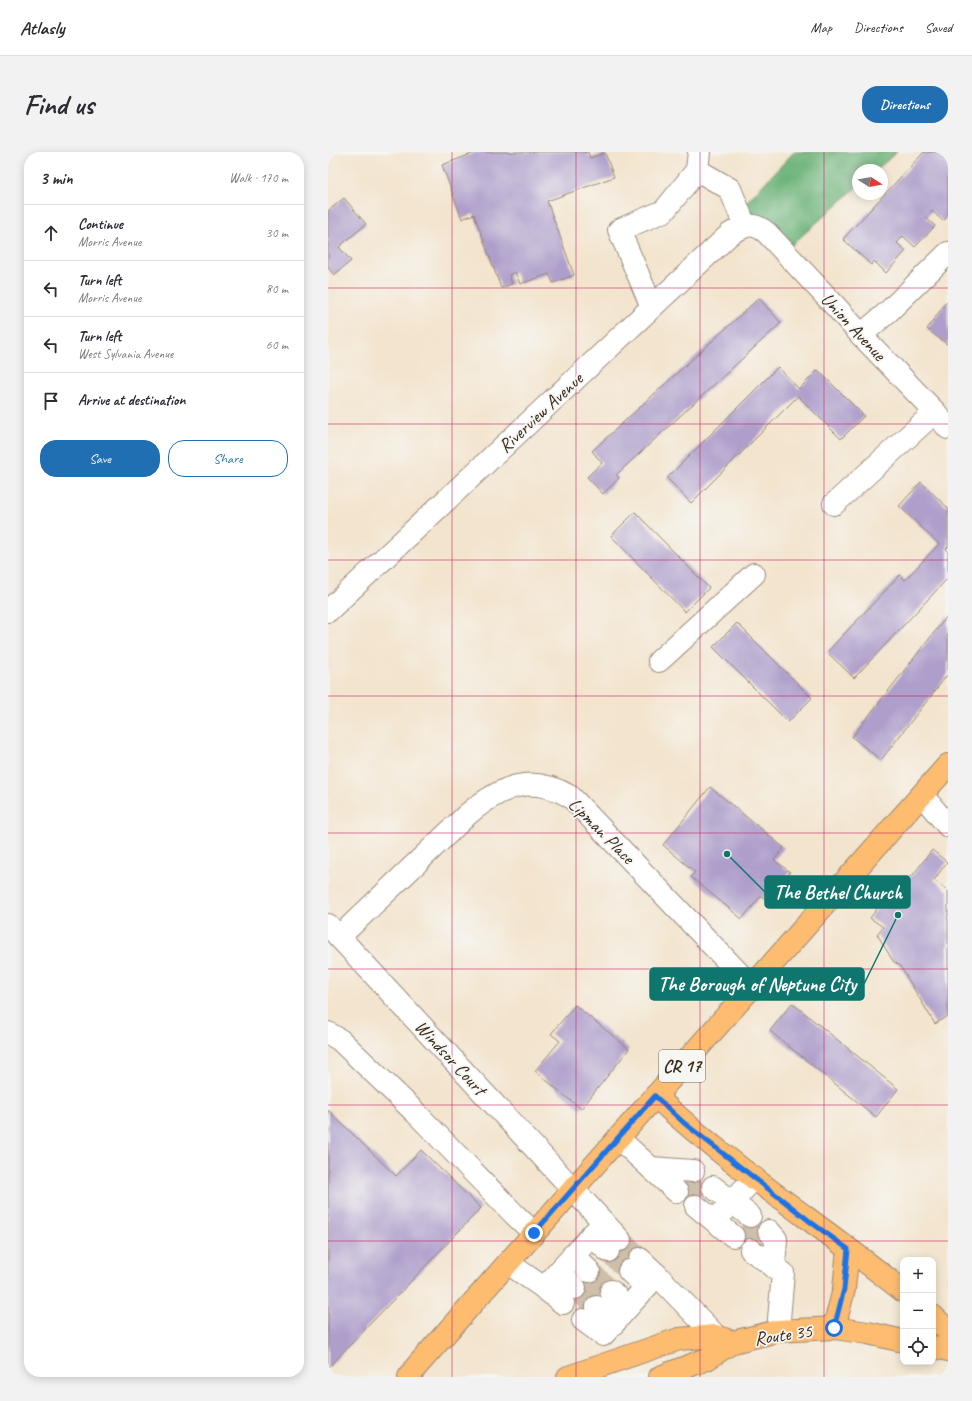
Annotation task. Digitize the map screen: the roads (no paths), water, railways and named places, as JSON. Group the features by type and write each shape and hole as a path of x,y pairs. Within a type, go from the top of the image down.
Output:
{"main road":[{"name":"CR 17","path":"409,1374 948,765"},
{"path":"655,1096 684,1123 900,1289"},
{"path":"834,1328 844,1289 848,1249"},
{"path":"936,1319 948,1331"},
{"name":"Route 35","path":"725,1339 778,1331 834,1328 868,1333 900,1340"},
{"path":"568,1377 679,1339 725,1339"},
{"path":"660,1377 707,1359 725,1339"},
{"path":"936,1348 948,1350"}],"street":[{"path":"652,307 619,230 664,211 698,161 730,189 752,226"},
{"name":"Riverview Avenue","path":"328,611 730,234 752,226"},
{"name":"Union Avenue","path":"752,226 767,233 941,420"},
{"path":"861,335 948,253"},
{"path":"834,504 941,420"},
{"path":"659,661 754,574"},
{"name":"Lipman Place","path":"333,931 482,802 495,794 515,786 530,784 554,788 571,797 752,987"},
{"path":"922,795 948,826"},
{"name":"Windsor Court","path":"333,931 573,1189 597,1229 614,1246"},
{"path":"328,1033 340,1040 416,1113 534,1233"},
{"path":"618,1138 675,1176"},
{"path":"723,1212 754,1178"},
{"path":"704,1197 742,1227"},
{"path":"551,1280 597,1229"},
{"path":"766,1248 783,1273 778,1331"},
{"path":"573,1255 589,1271"},
{"path":"508,1263 551,1280 569,1296"},
{"path":"634,1265 651,1281 725,1339"},
{"path":"609,1363 615,1322 651,1281"},
{"path":"615,1322 597,1306 615,1322"}],"tunnel":[{"path":"686,1182 704,1197"},
{"path":"741,1227 760,1241"},
{"path":"620,1240 640,1259"},
{"path":"608,1251 629,1271"},
{"path":"589,1271 611,1291"},
{"path":"575,1288 597,1307"}],"place":[{"name":"The Bethel Church","path":"727,854"},
{"name":"The Borough of Neptune City","path":"898,915"}]}
